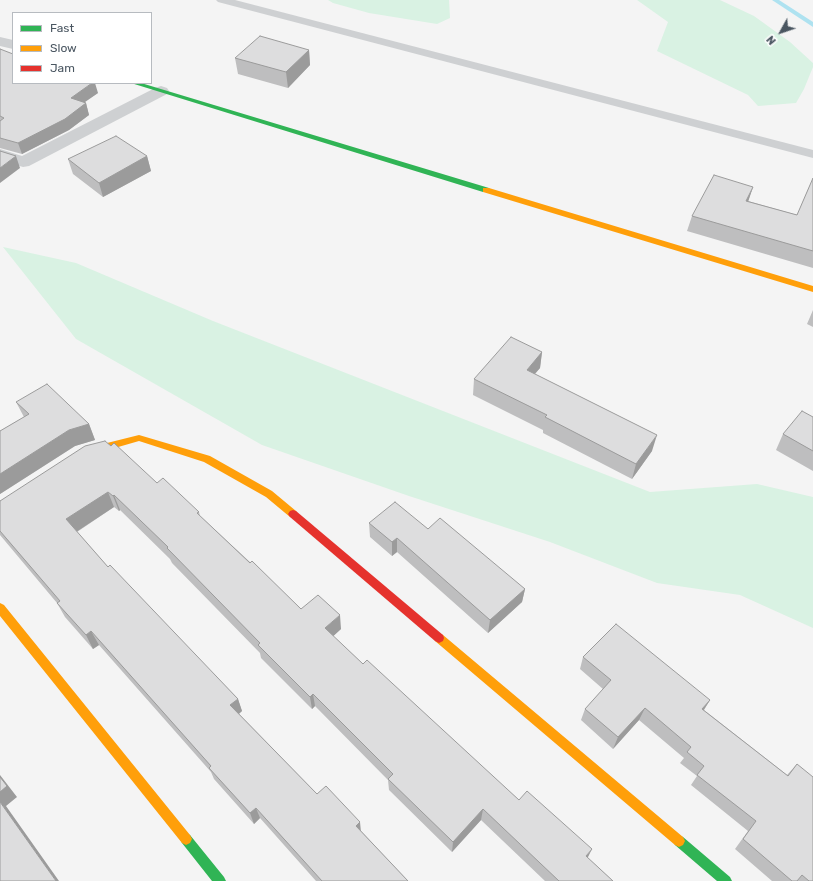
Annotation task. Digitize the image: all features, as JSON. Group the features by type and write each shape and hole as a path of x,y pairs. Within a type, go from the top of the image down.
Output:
{"street":[{"path":"0,41 12,45"},
{"path":"137,84 813,289"},
{"path":"0,154 23,162 161,92"},
{"path":"78,458 84,453 139,438 207,459 269,494 726,881"},
{"path":"0,608 220,881"}],"lane":[{"path":"222,0 813,154"}],"green space":[{"path":"328,0 449,0 450,18 437,24 369,13 333,3"},
{"path":"637,0 720,0 754,16 790,42 813,63 813,67 804,89 796,103 758,106 748,95 657,51 668,22"},
{"path":"3,247 76,263 213,321 650,492 757,484 813,497 813,628 740,595 657,583 550,542 409,496 262,445 76,339"}],"building":[{"path":"260,36 309,50 286,72 235,58"},
{"path":"0,49 12,54 12,84 91,84 71,98 86,103 65,119 18,143 0,138 0,121 4,118 0,116"},
{"path":"116,136 147,156 99,183 68,159"},
{"path":"0,151 16,156 0,168"},
{"path":"714,175 753,187 746,201 797,215 813,178 813,251 692,216"},
{"path":"511,337 542,352 527,370 657,435 636,464 545,417 547,415 474,379"},
{"path":"47,384 89,424 69,430 0,474 0,431 29,414 16,402"},
{"path":"802,411 813,417 813,451 783,434"},
{"path":"105,441 111,446 114,443 157,483 163,478 199,512 197,513 250,563 252,561 301,609 318,595 340,615 325,628 363,664 367,660 519,800 527,791 592,849 586,856 613,881 559,881 483,809 453,842 388,779 393,774 313,694 310,697 258,645 260,643 167,548 168,547 114,495 113,496 108,492 66,519 108,567 110,565 238,699 230,705 317,794 326,786 360,822 356,826 408,881 322,881 256,808 250,813 209,768 211,766 91,631 86,635 57,603 60,601 0,531 0,501 85,446"},
{"path":"395,502 428,529 440,518 525,589 490,620 397,538 392,542 369,523"},
{"path":"616,624 710,700 702,709 788,776 797,764 813,777 813,881 809,881 802,875 797,881 792,881 743,839 756,821 697,775 704,766 687,752 691,747 645,708 618,737 585,709 611,680 583,657"},
{"path":"0,777 7,786 0,792"},
{"path":"0,802 56,881 0,881"}],"waterway":[{"path":"775,0 813,25"}],"traffic: fast":[{"path":"137,84 486,190"},
{"path":"186,839 220,881"},
{"path":"679,841 726,881"}],"traffic: slow":[{"path":"486,190 813,289"},
{"path":"87,452 139,438 207,459 269,494 293,514"},
{"path":"0,608 186,839"},
{"path":"439,638 679,841"}],"traffic: jam":[{"path":"293,514 439,638"}]}
